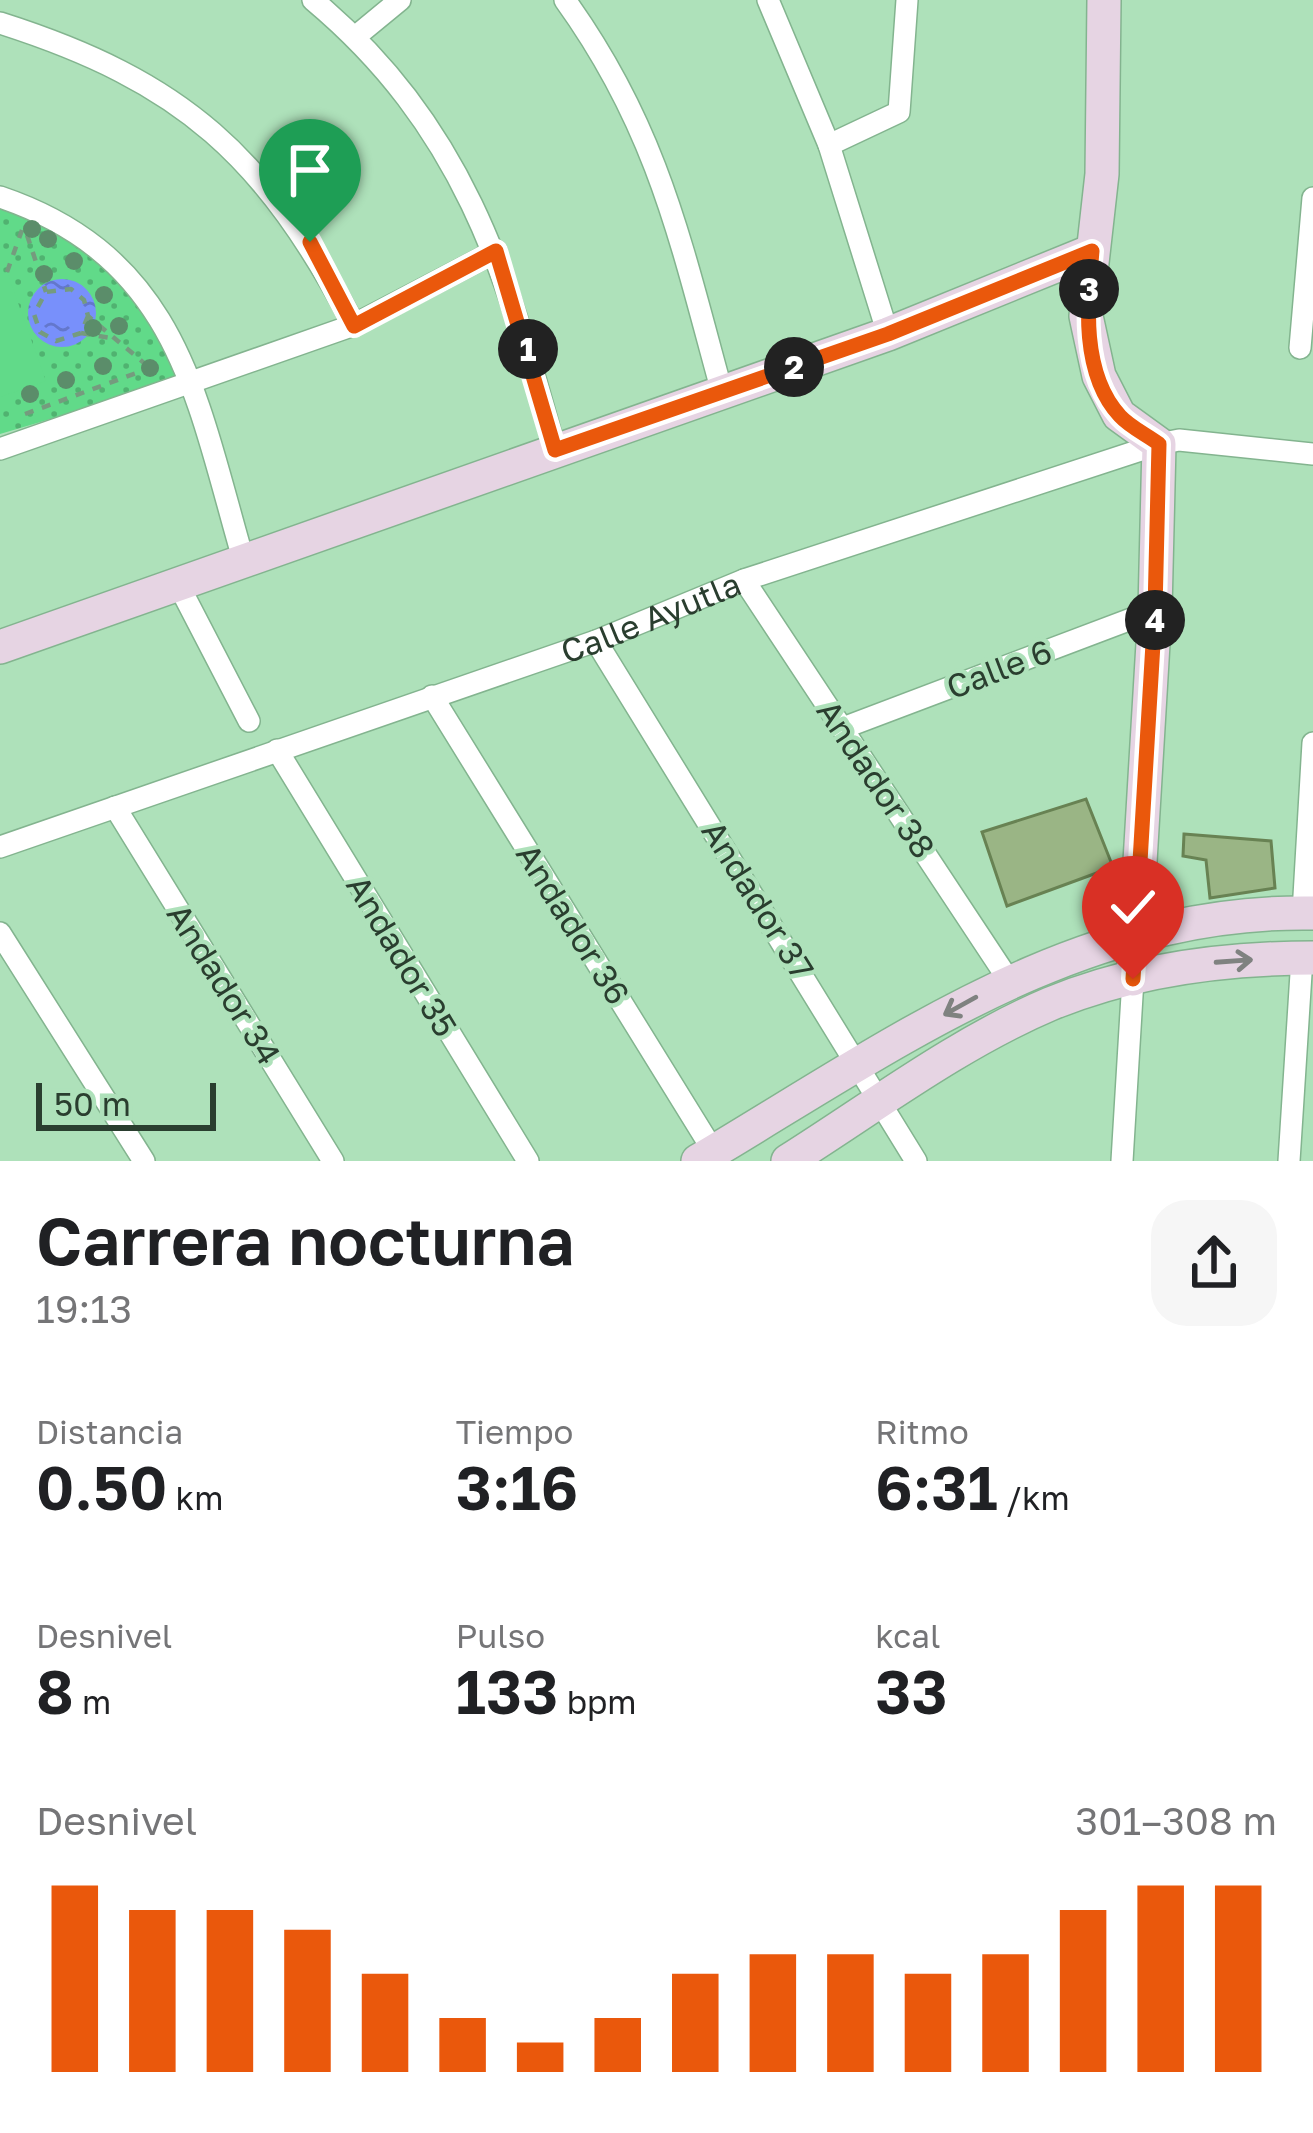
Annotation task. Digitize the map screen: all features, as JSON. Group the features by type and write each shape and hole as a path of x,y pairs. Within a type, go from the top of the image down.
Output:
{"street":[{"path":"14,0 1,25 125,71 172,99 251,165 310,242 354,326"},
{"path":"313,0 355,37 424,120 496,251 555,450"},
{"path":"355,37 400,0"},
{"path":"565,0 623,91 662,172 722,392"},
{"path":"768,0 829,145 888,334"},
{"path":"829,145 899,112 907,0"},
{"path":"1104,0 1102,175 1086,316 1099,376 1119,415 1159,444 1155,610 1122,1161"},
{"path":"0,197 53,219 118,262 145,294 191,382 244,562"},
{"path":"1300,348 1313,198"},
{"path":"0,449 354,326 496,251"},
{"path":"0,646 888,334 1092,251"},
{"name":"Calle Ayutla","path":"0,847 596,641 744,580 1159,444 1179,440 1313,454"},
{"name":"Andador 38","path":"744,580 1008,979"},
{"path":"178,584 249,721"},
{"name":"Calle 6","path":"843,728 1155,610"},
{"name":"Andador 37","path":"596,641 916,1161"},
{"name":"Andador 36","path":"433,696 706,1156"},
{"path":"706,1156 858,1061 1008,979 1133,935 1308,913 1313,743"},
{"name":"Andador 35","path":"277,750 528,1161"},
{"name":"Andador 34","path":"115,807 333,1161"},
{"path":"0,933 144,1161"},
{"path":"788,1161 1051,1004 1133,979 1206,964 1307,958 1289,1161"}],"path":[{"path":"7,272 24,224 46,292 34,314 40,332 56,341 81,333 111,338"},
{"path":"21,416 150,368 88,316 84,300 71,289 46,292"},
{"path":"81,333 88,316"}],"green space":[{"path":"0,197 102,251 189,378 0,434"},
{"path":"7,272 46,381 0,397 0,274"}],"water":[{"path":"62,279 86,289 96,313 86,337 62,347 38,337 28,313 38,289"}],"building":[{"path":"1086,799 1113,867 1007,906 982,832"},
{"path":"1184,834 1271,841 1275,888 1210,898 1206,860 1183,856"}],"route":[{"path":"310,242 354,326 496,251 514,299 555,450 888,334 1092,251 1086,316 1099,376 1119,415 1159,444 1155,610 1133,979"}]}
